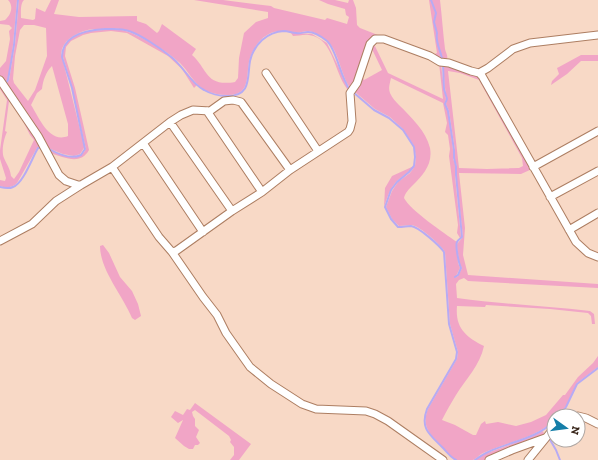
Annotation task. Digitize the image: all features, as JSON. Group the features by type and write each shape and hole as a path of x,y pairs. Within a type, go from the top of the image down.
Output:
{"street":[{"path":"172,252 176,251 232,211 262,192 290,170 344,135 350,129 352,121 350,93 357,83 370,44 376,39 384,39 430,56 440,62 449,63 471,71 479,72 488,68 506,53 518,46 530,43 598,35"},
{"path":"479,72 569,230 580,247 588,253 598,257"},
{"path":"266,73 318,151"},
{"path":"0,80 38,136 59,175 70,183 81,185"},
{"path":"0,241 32,224 56,201 112,167 170,122 188,112 200,110 210,111 224,101 233,100 241,102 290,170"},
{"path":"206,111 262,192"},
{"path":"170,122 232,211"},
{"path":"533,166 598,131"},
{"path":"143,143 203,232"},
{"path":"112,167 155,231 218,315 234,346 256,373 302,404 316,409 366,411 375,414 388,421 443,460"},
{"path":"550,197 598,171"},
{"path":"569,230 598,213"},
{"path":"586,418 598,424"},
{"path":"489,460 545,438"},
{"path":"528,460 545,438"}],"shaded area":[{"path":"8,0 17,0 8,80 5,82 7,83 9,80 15,45 19,0 24,0 21,6 21,18 33,20 35,19 36,8 45,12 51,0 59,0 54,14 79,17 137,16 137,21 146,24 157,33 162,24 196,49 192,55 208,76 218,82 225,83 235,82 238,78 239,58 244,33 256,22 268,18 268,12 194,0 223,0 271,6 274,8 325,20 327,18 347,24 349,17 346,15 345,9 319,0 335,0 348,3 349,0 353,0 356,8 357,25 360,28 388,39 375,37 351,89 331,45 320,36 308,31 296,33 281,31 270,33 258,43 251,54 244,89 235,94 222,95 204,90 174,58 162,49 130,31 118,29 95,29 84,31 69,39 64,45 61,53 84,145 84,148 80,154 74,156 63,154 48,148 0,78 0,68 6,61 10,39 9,31 12,28 9,25 0,24 0,21 5,20 9,16 11,10 10,2","holes":["24,25 34,25 46,28 47,56 35,90 28,101 14,83 13,79 15,56 20,30","52,66 68,124 68,136 61,137 50,133 45,128 31,105 37,93 42,89 45,76"]},
{"path":"429,0 440,0 447,56 446,61 432,55 437,53"},
{"path":"116,29 132,33 158,47 179,64 197,85 194,88 182,69 168,56 127,33 111,31 83,35 71,41 66,47 65,56 75,88 89,150 81,158 76,159 66,158 50,153 49,150 64,156 74,157 83,154 86,149 70,80 63,57 63,51 68,41 78,35 90,31"},
{"path":"291,33 312,34 327,43 350,92 340,77 329,50 324,43 318,38 309,35 293,36"},
{"path":"373,42 388,73 443,99 439,63 441,64 446,99 445,104 448,111 453,150 453,159 456,166 455,176 460,238 457,233 458,225 449,156 450,149 448,135 445,132 447,123 443,103 391,78 389,89 394,100 422,130 428,142 431,154 429,164 426,169 407,191 404,198 413,209 457,242 457,244 463,237 456,175 457,166 454,158 455,150 449,111 446,104 447,99 443,64 480,77 532,169 521,174 459,173 465,228 463,255 468,275 598,284 598,288 468,281 464,278 459,280 456,284 457,298 590,311 594,314 595,324 592,324 591,316 588,313 486,305 485,307 457,306 458,320 463,331 472,339 484,346 476,366 456,395 442,420 473,435 476,435 481,424 485,421 486,424 498,422 516,426 531,422 546,415 546,426 538,432 492,449 473,460 457,460 451,456 432,436 426,426 426,414 428,409 457,359 458,352 450,324 445,252 425,232 416,226 399,226 392,219 386,207 392,191 398,182 410,173 415,166 416,157 414,146 403,129 390,117 375,109 354,91 362,76 364,80 382,70 371,47","holes":["448,71 460,73 479,80 522,158 523,166 519,168 459,168","457,246 459,263 462,268 458,276 455,278 460,268 458,263"]},
{"path":"581,55 598,55 598,61 581,61 567,74 551,85 552,81 559,74 557,68"},
{"path":"0,83 43,147 37,148 17,183 9,187 0,186 0,180 5,181 6,178 0,159 0,150 7,100 0,89","holes":["9,101 22,119 34,140 19,172 14,179 11,176 3,152 7,132 5,131"]},
{"path":"414,166 392,187 384,207 385,188 392,176"},
{"path":"103,245 109,253 120,277 132,291 138,304 141,316 135,320 132,318 108,274 101,255 100,246"},
{"path":"598,356 598,367 577,383 564,408 552,408"},
{"path":"195,403 251,444 239,460 230,460 234,455 234,447 230,442 231,440 229,436 195,410 192,412 195,419 195,426 199,430 196,437 200,443 195,445 193,449 189,449 175,438 183,420 178,423 171,417 175,411 183,415 187,409 190,410"},
{"path":"543,431 545,437 486,460 476,460 482,455"}],"waterway":[{"path":"6,83 8,80 14,45 18,0"},
{"path":"431,0 436,13 434,22 437,33 437,43 442,59"},
{"path":"49,149 69,157 81,155 85,149 72,88 62,57 66,43 83,32 117,29 134,33 156,46 175,60 199,87 213,94 227,96 241,93 244,89 247,84 252,55 258,44 267,36 286,31 293,33 310,32 323,38 330,45 350,90"},
{"path":"443,64 444,89 447,99 445,104 448,111 454,150 462,237 457,241 459,263 461,268 458,275 455,277"},
{"path":"353,92 374,110 389,118 403,130 414,147 414,166 397,182 391,190 385,207 391,219 398,227 415,227 434,241 444,252 449,324 457,352 456,359 427,409 425,426 430,434 450,456 456,460"},
{"path":"0,187 10,188 17,185 24,176 38,148 43,147"},
{"path":"565,408 577,384 598,368"},
{"path":"475,460 494,449 536,434 546,428"},
{"path":"555,448 560,460"}]}
